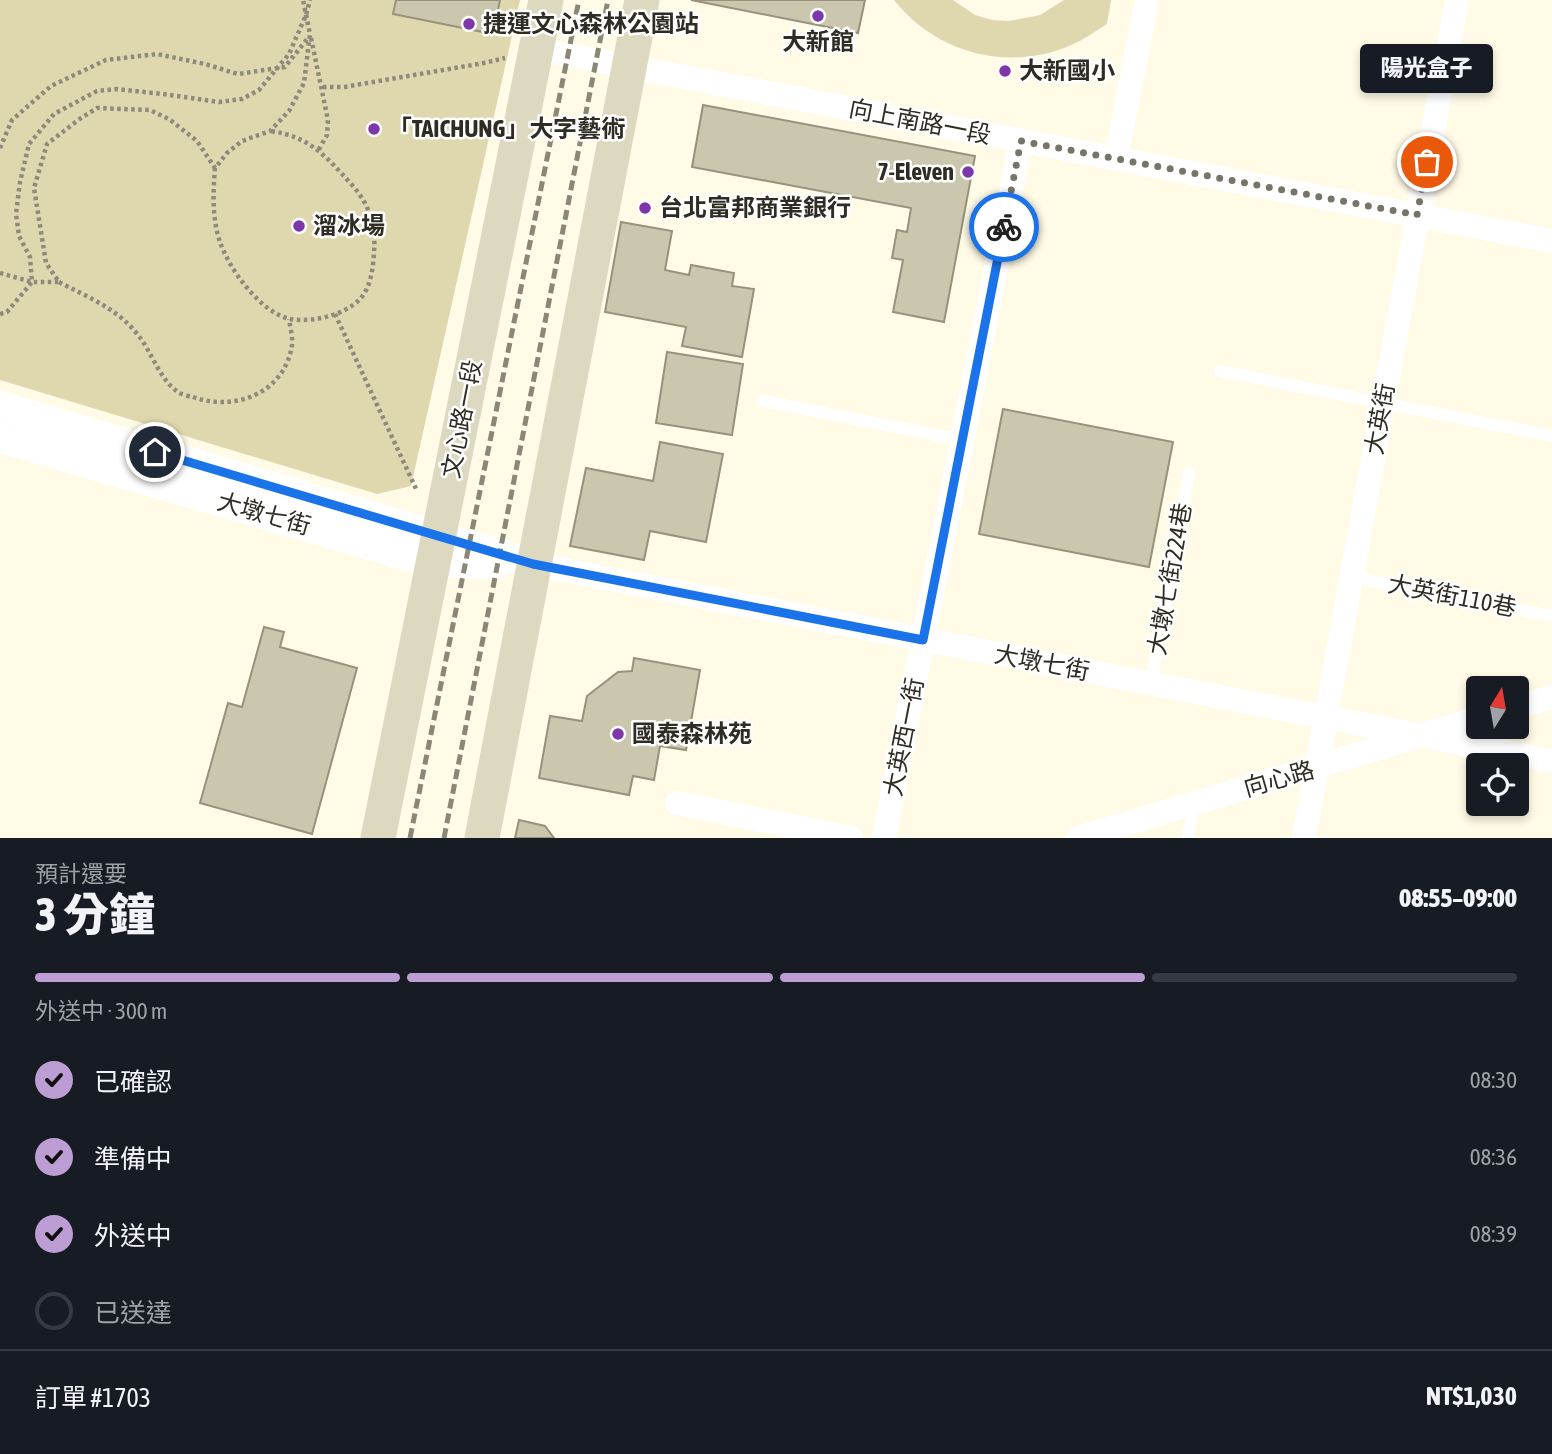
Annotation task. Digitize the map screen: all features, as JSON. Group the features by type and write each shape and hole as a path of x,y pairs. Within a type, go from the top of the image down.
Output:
{"main road":[{"name":"文心路一段","path":"378,838 546,0"},
{"path":"482,838 642,0"}],"street":[{"path":"1116,159 1147,0"},
{"name":"大英街","path":"1304,838 1457,0"},
{"name":"向上南路一段","path":"536,49 1552,241"},
{"name":"大英西一街","path":"884,838 1021,141"},
{"name":"大墩七街","path":"0,406 436,550"},
{"name":"大墩七街","path":"0,438 436,550 533,564 1552,761"},
{"path":"1530,703 1552,697"},
{"name":"向心路","path":"1079,838 1466,722"},
{"path":"677,803 851,838"}],"lane":[{"path":"1220,371 1552,436"},
{"path":"763,401 962,440"},
{"name":"大墩七街224巷","path":"1151,684 1189,473"},
{"name":"大英街110巷","path":"1351,577 1552,616"},
{"path":"1188,838 1194,804"}],"path":[{"path":"303,0 328,120 327,135 318,151"},
{"path":"0,314 7,312 32,282 30,257 19,236 16,214 20,182 29,144 54,114 97,90 163,93 219,102 242,99 259,90 289,54 310,0"},
{"path":"215,168 227,153 242,141 270,131 289,111 304,83 310,34"},
{"path":"0,148 12,120 51,86 106,60 157,54 238,74 285,68 310,34"},
{"path":"323,87 344,87 484,63 536,49"},
{"path":"58,282 46,263 34,188 47,144 97,108 150,110 169,119 197,141 215,168 216,225 224,253 244,284 259,300 289,319 307,319 334,314 360,299 368,286 372,269 375,238 370,209 362,195 318,151 290,134 270,131"},
{"path":"0,273 32,282 58,282 118,313 139,336 159,369 178,392 206,402 233,403 250,398 272,385 285,367 293,344 289,319"},
{"path":"334,314 436,550"}],"shaded area":[{"path":"0,0 520,0 411,486 377,494 0,380"},
{"path":"894,0 953,0 975,15 1009,21 1040,15 1064,0 1111,0 1107,24 1091,34 1064,48 1041,55 1017,57 971,52 949,44 910,18"}],"building":[{"name":"捷運文心森林公園站","path":"396,0 500,0 493,34 393,14"},
{"name":"大新館","path":"691,0 865,0 858,33"},
{"path":"703,105 975,156 944,322 893,312 903,260 892,258 897,230 907,232 911,208 692,167"},
{"path":"621,222 672,231 665,270 689,275 691,265 734,273 732,286 754,289 742,357 682,346 686,327 605,312"},
{"path":"667,352 743,364 732,435 656,423"},
{"path":"1003,409 1173,442 1149,567 979,534"},
{"path":"660,442 723,454 706,542 650,531 644,560 570,546 586,468 653,481"},
{"path":"264,627 284,632 280,647 357,668 312,834 200,803 228,703 242,707"},
{"name":"國泰森林苑","path":"634,658 700,670 686,750 660,746 654,780 633,776 629,795 539,778 550,716 582,721 587,696 618,672 632,671"},
{"path":"519,820 545,826 554,838 515,838"}],"railway":[{"path":"410,838 579,0"},
{"path":"444,838 608,0"}],"way so far":[{"path":"1004,227 1021,141 1417,215 1427,162"}],"place":[{"name":"大新館","path":"818,16"},
{"name":"捷運文心森林公園站","path":"469,24"},
{"name":"大新國小","path":"1005,71"},
{"name":"「TAICHUNG」大字藝術","path":"374,129"},
{"name":"陽光盒子","path":"1427,162"},
{"name":"7-Eleven","path":"968,172"},
{"name":"台北富邦商業銀行","path":"645,208"},
{"name":"溜冰場","path":"299,226"},
{"name":"國泰森林苑","path":"618,734"}],"route":[{"path":"155,452 533,564 923,640 1004,227"}]}
